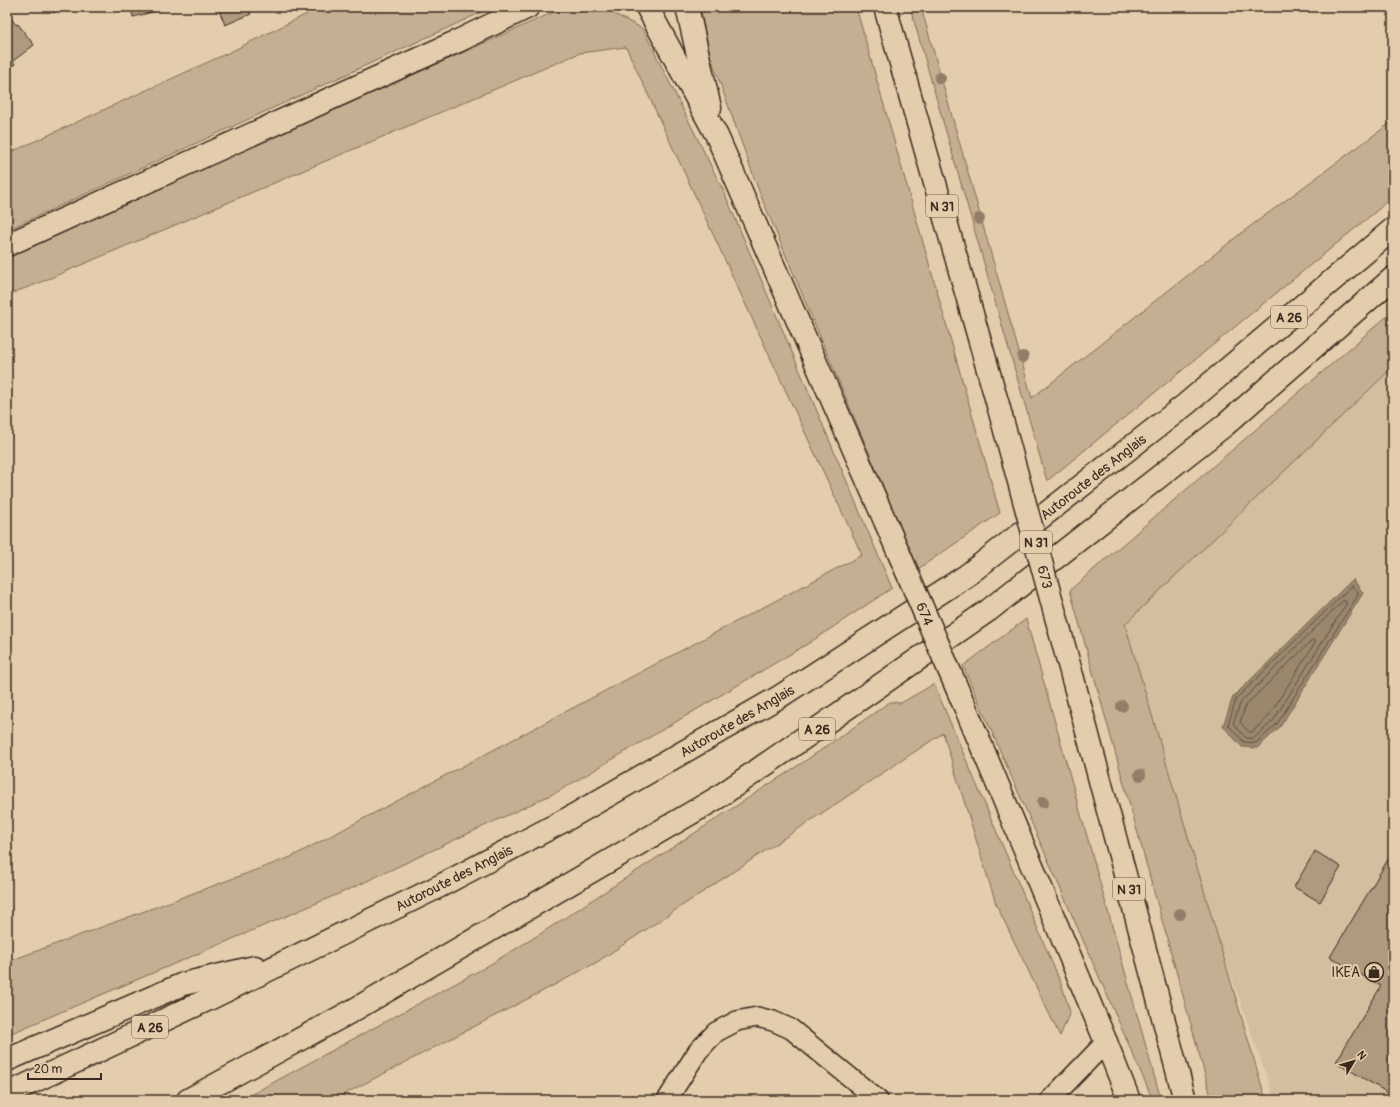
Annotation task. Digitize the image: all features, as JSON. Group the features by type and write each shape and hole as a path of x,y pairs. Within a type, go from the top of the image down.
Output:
{"main road":[{"path":"7,245 458,41 528,7"},
{"path":"647,7 717,136"},
{"path":"687,7 717,136"},
{"name":"673","path":"885,7 998,405 1073,679 1185,1100"},
{"name":"674","path":"717,136 965,707 1129,1100"},
{"name":"Autoroute des Anglais","path":"7,1094 211,998 440,886 569,818 779,697 966,576 1185,405 1393,229"},
{"name":"A 26","path":"188,1100 352,1011 723,794 989,610 1225,425 1393,278"},
{"path":"7,1060 183,984 293,958"}],"street":[{"path":"667,1100 698,1051 716,1032 737,1021 757,1017 773,1020 791,1029 878,1100"},
{"path":"1050,1100 1106,1042"}],"shaded area":[{"path":"321,7 493,7 7,230 7,154 230,52"},
{"path":"588,7 611,12 643,29 724,192 892,588 809,643 559,791 350,889 7,1035 7,962 291,857 862,555 626,47 580,53 34,285 7,295 7,256 556,11"},
{"path":"700,7 856,7 1000,513 918,569 760,194 710,55"},
{"path":"910,7 921,7 1032,398 1244,231 1393,121 1393,193 1380,208 1047,481"},
{"path":"1393,311 1393,367 1125,624 1266,1100 1212,1100 1070,590"},
{"path":"1393,339 1393,1100 1275,1100 1107,624"},
{"path":"1026,619 1161,1100 1153,1100 963,666"},
{"path":"934,684 1062,986 1070,1012 1060,1036 996,904 943,733 597,962 562,981 333,1100 241,1100 484,968 537,936 808,759 890,702 901,703"}],"water":[{"path":"1353,579 1363,593 1280,727 1257,748 1242,747 1223,726 1233,697"}],"building":[{"path":"50,7 65,7 53,13"},
{"path":"131,7 168,7 168,8 133,17"},
{"path":"226,7 247,7 251,14 225,25 219,10"},
{"path":"7,13 16,25 18,24 34,45 13,61 15,64 7,71"},
{"path":"1315,851 1341,867 1320,902 1294,887"},
{"name":"IKEA","path":"1393,851 1393,1096 1336,1062 1381,986 1330,957"}],"place":[{"name":"IKEA","path":"1374,972"}]}
